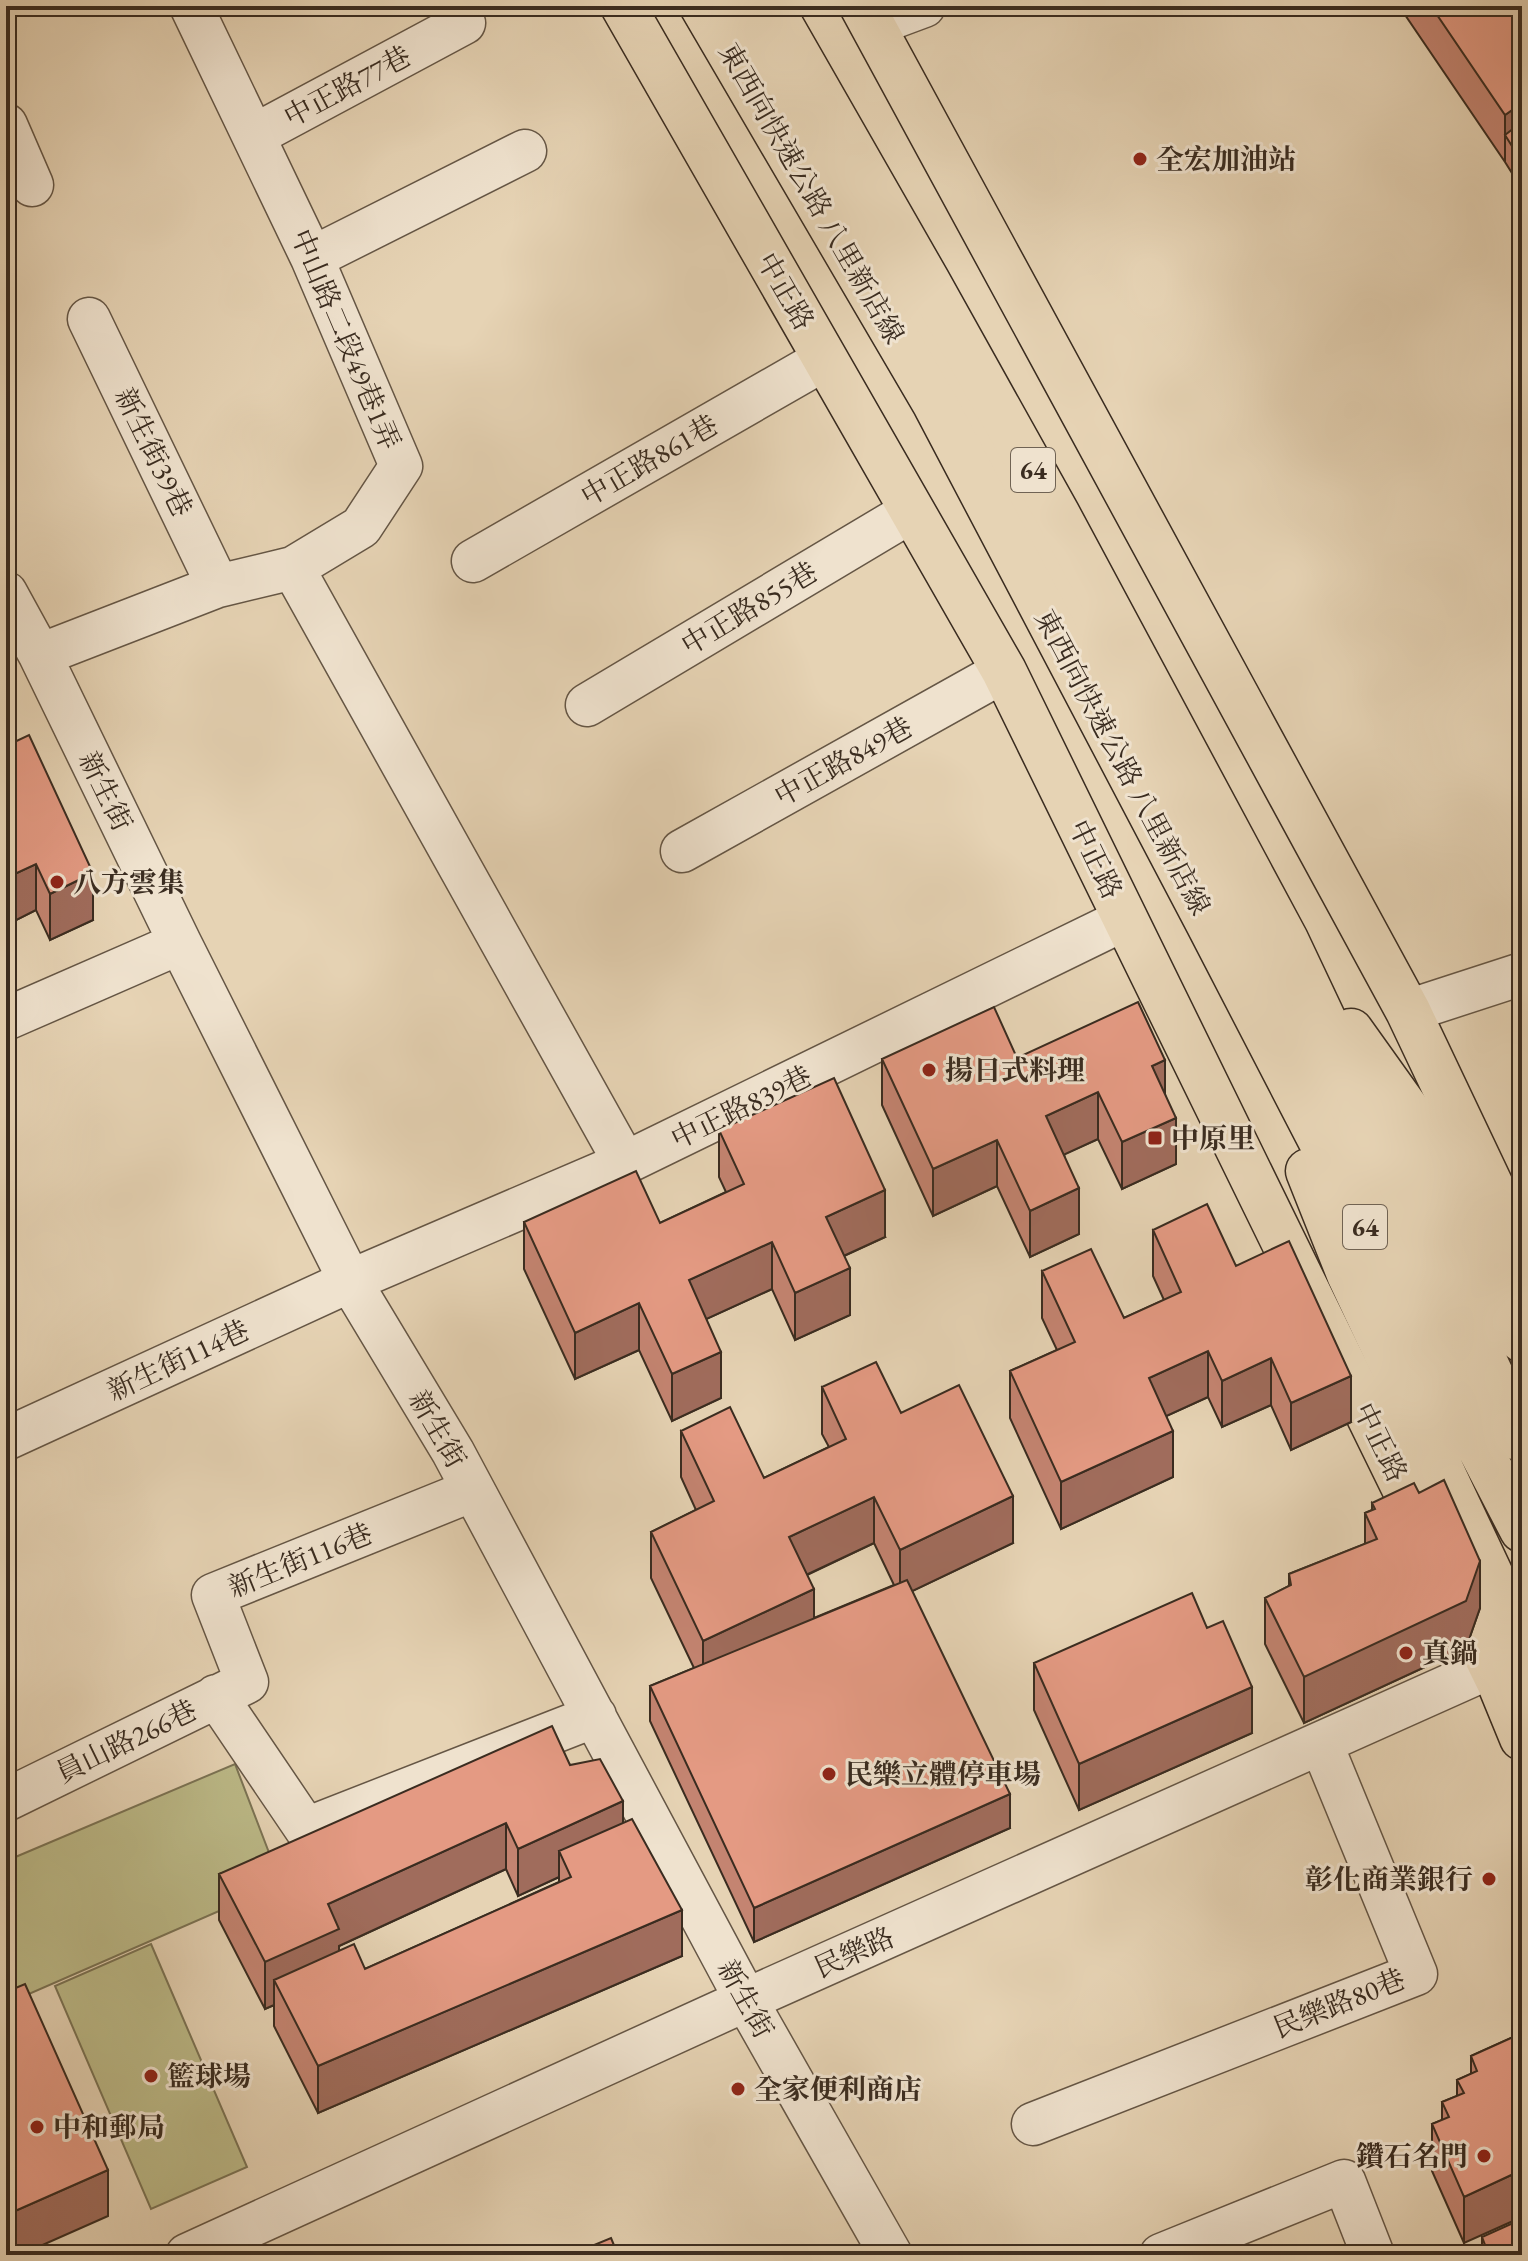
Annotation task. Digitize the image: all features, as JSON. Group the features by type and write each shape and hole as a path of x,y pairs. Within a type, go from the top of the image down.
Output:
{"main road":[{"name":"中正路","path":"623,6 1004,671 1125,919 1512,1654 1522,1738"},
{"name":"東西向快速公路 八里新店線","path":"702,6 935,404 1522,1530"},
{"path":"738,6 913,300 1058,566 1274,986 1522,1485"},
{"name":"東西向快速公路 八里新店線","path":"770,6 1058,515 1286,940 1522,1440"},
{"path":"867,15 1408,1011 1522,1251"},
{"path":"1208,923 1349,1274 1512,1654"},
{"path":"1286,940 1426,1136 1522,1340"}],"street":[{"name":"中山路二段49巷1弄","path":"40,655 218,586 293,568 361,527 401,466 312,258 191,6"},
{"name":"中正路77巷","path":"255,135 464,23 458,6"},
{"path":"867,15 924,6"},
{"path":"6,125 32,185"},
{"path":"312,258 525,151"},
{"name":"新生街39巷","path":"89,319 218,586"},
{"name":"中正路861巷","path":"473,561 825,359"},
{"name":"中正路855巷","path":"587,705 912,511"},
{"path":"293,568 625,1163"},
{"name":"新生街","path":"6,593 40,655 350,1281 473,1490 746,2000 891,2255"},
{"name":"中正路849巷","path":"682,851 1004,671"},
{"name":"中正路839巷","path":"350,1281 625,1163 1125,919"},
{"path":"6,1019 180,943"},
{"path":"1408,1011 1522,974"},
{"name":"新生街114巷","path":"6,1439 350,1281"},
{"name":"新生街116巷","path":"231,1689 213,1595 473,1490"},
{"name":"民樂路","path":"187,2255 1512,1654"},
{"path":"231,1689 306,1829 595,1716"},
{"name":"員山路266巷","path":"6,1800 231,1689"},
{"name":"民樂路80巷","path":"1033,2124 1416,1974 1321,1743"},
{"path":"1161,2255 1344,2181 1373,2255"}],"shaded area":[{"path":"235,1764 281,1884 6,2004 6,1861"},
{"name":"籃球場","path":"151,1944 247,2167 151,2209 55,1986"}],"building":[{"path":"1431,6 1522,6 1522,103 1505,115"},
{"path":"1522,122 1522,162 1505,135"},
{"path":"29,735 93,873 50,894 36,864 6,878 6,746"},
{"path":"6,896 14,912 6,915"},
{"path":"1138,1002 1165,1060 1152,1066 1176,1118 1122,1142 1098,1092 1046,1116 1079,1188 1030,1211 997,1140 933,1169 882,1059 994,1007 1017,1058"},
{"path":"834,1078 885,1190 826,1217 850,1268 795,1293 772,1242 689,1280 721,1352 672,1374 639,1303 575,1333 524,1222 636,1171 660,1223 744,1184 719,1130"},
{"path":"1207,1204 1236,1266 1289,1241 1351,1376 1291,1403 1271,1358 1222,1381 1208,1351 1149,1378 1173,1431 1061,1482 1010,1371 1075,1342 1042,1271 1091,1249 1124,1318 1181,1292 1153,1230"},
{"path":"876,1362 901,1413 959,1385 1013,1496 900,1550 874,1497 789,1537 814,1589 703,1641 651,1532 714,1501 681,1431 730,1407 764,1478 846,1439 822,1387"},
{"path":"1444,1480 1480,1561 1466,1601 1304,1677 1265,1598 1291,1585 1289,1574 1377,1539 1365,1513 1375,1509 1372,1503 1414,1483 1419,1493"},
{"name":"民樂立體停車場","path":"907,1580 1010,1794 754,1908 650,1686"},
{"path":"1192,1593 1207,1628 1223,1621 1252,1687 1079,1764 1034,1663"},
{"path":"552,1726 570,1765 600,1759 623,1801 518,1849 506,1823 328,1904 339,1929 265,1962 219,1874"},
{"path":"632,1819 682,1910 318,2066 274,1980 354,1944 365,1969 571,1877 559,1851"},
{"name":"中和郵局","path":"25,1984 108,2170 6,2215 6,1992"},
{"name":"鑽石名門","path":"1522,2033 1522,2170 1464,2197 1432,2124 1449,2117 1442,2102 1464,2093 1457,2080 1477,2071 1471,2056"},
{"path":"1522,2219 1522,2255 1489,2255 1482,2237"},
{"path":"611,2238 618,2255 570,2255"}],"place":[{"name":"全宏加油站","path":"1140,159"},
{"name":"八方雲集","path":"57,882"},
{"name":"揚日式料理","path":"929,1070"},
{"name":"中原里","path":"1155,1138"},
{"name":"真鍋","path":"1406,1653"},
{"name":"民樂立體停車場","path":"829,1774"},
{"name":"彰化商業銀行","path":"1489,1879"},
{"name":"籃球場","path":"151,2076"},
{"name":"全家便利商店","path":"738,2089"},
{"name":"中和郵局","path":"37,2127"},
{"name":"鑽石名門","path":"1484,2156"}]}
